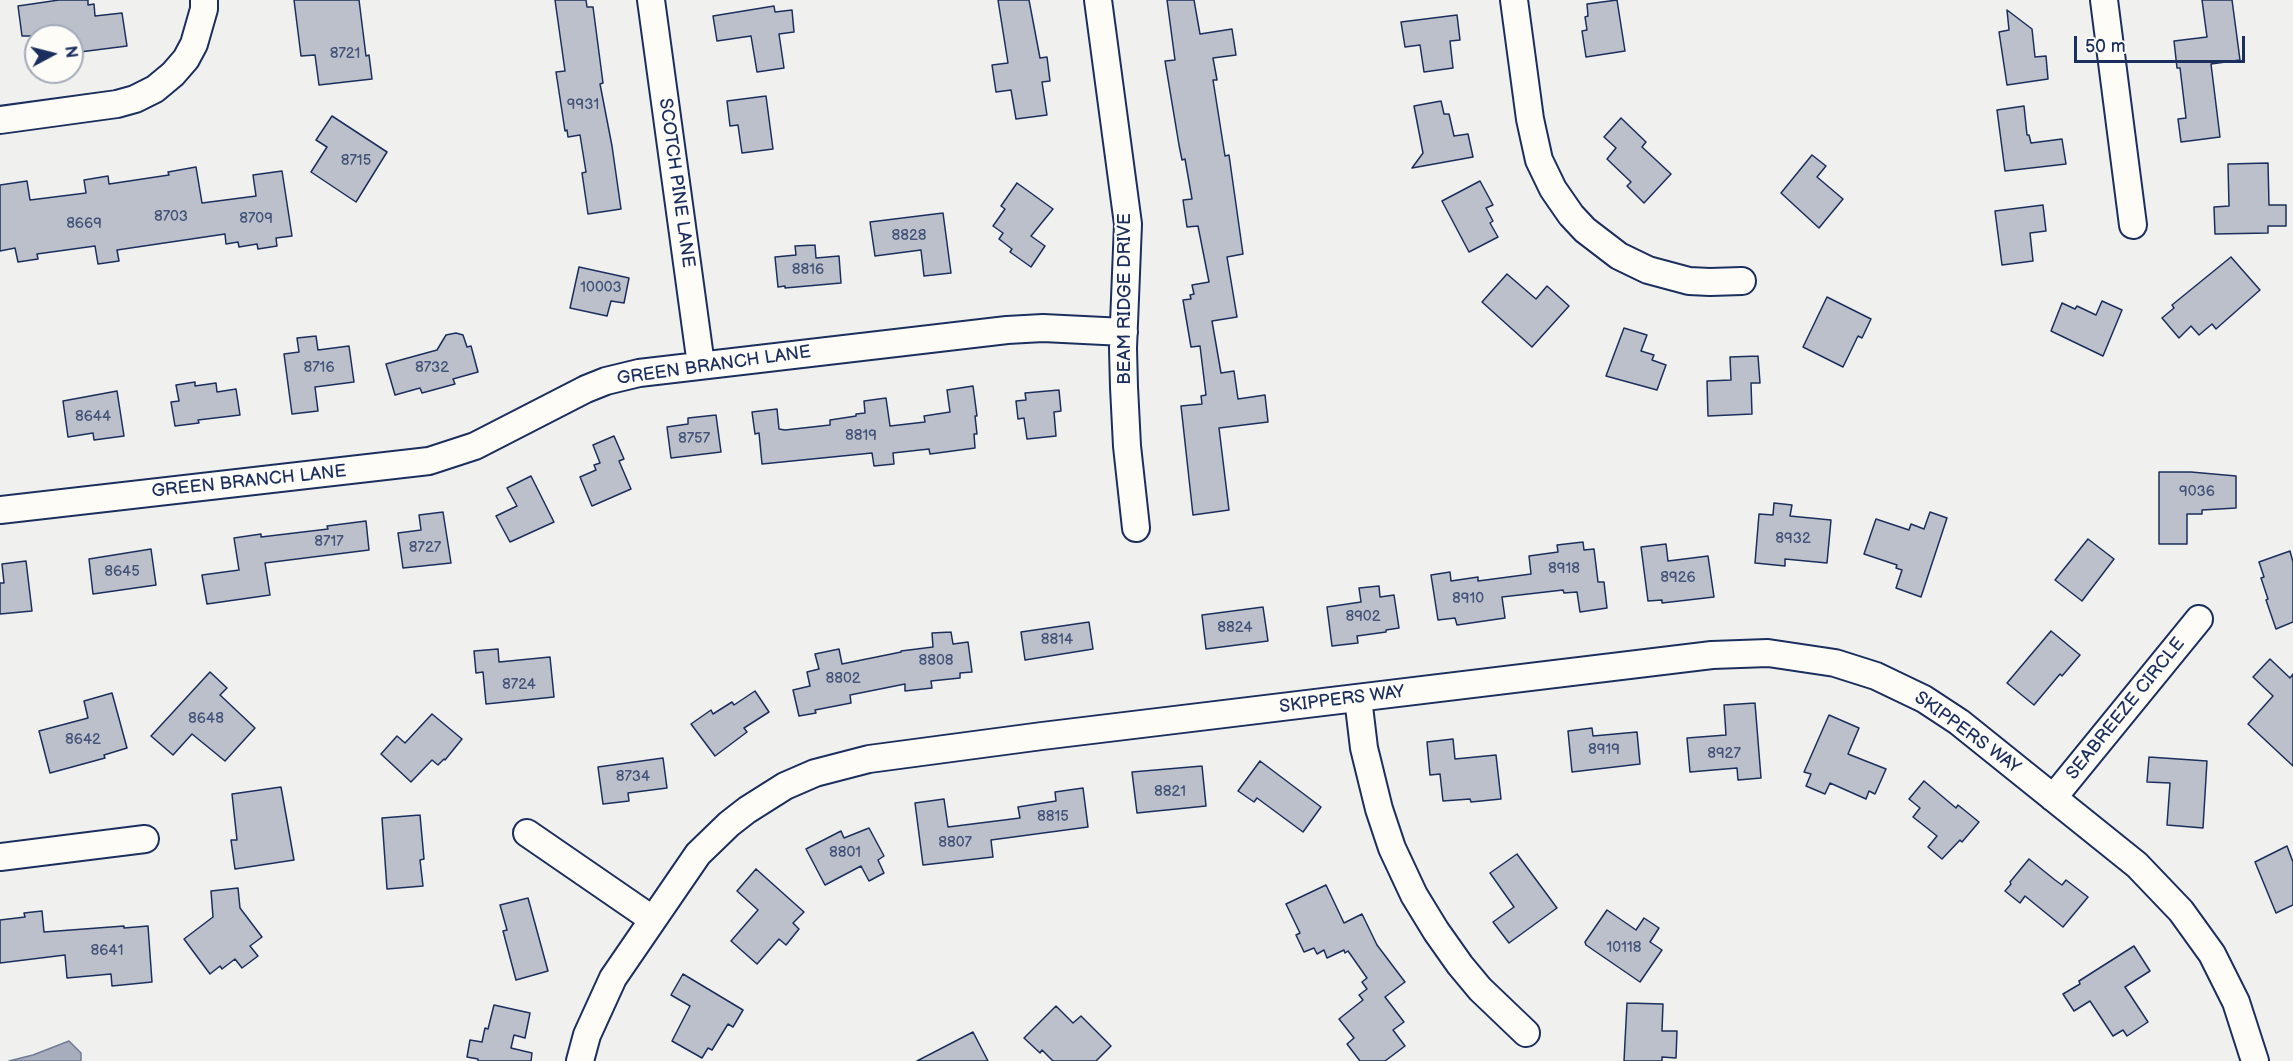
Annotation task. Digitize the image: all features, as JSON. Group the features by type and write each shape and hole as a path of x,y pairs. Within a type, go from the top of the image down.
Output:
{"street":[{"path":"0,120 117,104 135,99 155,89 186,59 194,44 204,9 204,0"},
{"name":"SCOTCH PINE LANE","path":"651,0 701,365"},
{"name":"BEAM RIDGE DRIVE","path":"1098,0 1128,224 1123,348 1127,446 1136,528"},
{"path":"1514,0 1530,119 1539,160 1553,189 1571,215 1585,231 1619,256 1648,270 1689,280 1710,282 1742,280"},
{"path":"2104,0 2133,225"},
{"name":"GREEN BRANCH LANE","path":"0,510 429,461 475,446 579,392 606,381 639,373 1007,330 1043,328 1124,332"},
{"name":"SEABREEZE CIRCLE","path":"2053,798 2199,619"},
{"name":"SKIPPERS WAY","path":"580,1061 587,1035 614,978 698,854 729,824 785,786 837,766 880,757 1712,655 1768,653 1802,656 1835,663 1876,676 1923,699 1959,722 2137,865 2181,911 2223,973 2244,1022 2255,1061"},
{"path":"1358,698 1364,748 1379,809 1392,848 1414,895 1436,932 1460,965 1480,989 1526,1033"},
{"path":"527,833 652,919"},
{"path":"0,857 145,840"}],"water":[{"path":"69,1041 81,1053 81,1061 9,1061 33,1055"}],"building":[{"path":"59,0 88,0 88,5 94,4 95,16 122,13 127,46 84,51 84,24 24,24 24,36 22,36 18,6"},
{"path":"294,0 359,0 366,56 369,55 372,79 319,85 315,55 301,56"},
{"path":"555,0 586,0 587,7 593,7 603,83 600,84 621,209 588,214 582,173 586,172 580,135 568,137 567,130 565,131 556,72 565,71"},
{"path":"998,0 1029,0 1040,58 1047,57 1050,81 1042,82 1047,115 1016,119 1011,90 996,92 992,65 1008,63"},
{"path":"1167,0 1194,0 1200,34 1232,29 1236,55 1213,58 1217,80 1213,80 1225,156 1229,155 1243,254 1227,257 1237,317 1212,321 1221,373 1234,371 1238,399 1265,395 1268,422 1219,428 1229,510 1193,515 1181,406 1202,404 1201,396 1206,395 1200,346 1191,347 1183,300 1191,299 1190,295 1194,294 1192,285 1209,282 1198,226 1187,227 1183,200 1192,199 1185,159 1182,160 1179,145 1165,61 1175,60"},
{"path":"1617,0 1625,51 1586,57 1582,31 1587,30 1585,17 1588,16 1587,4"},
{"path":"2202,0 2232,0 2240,60 2211,64 2220,137 2181,142 2178,119 2186,118 2174,41 2207,37"},
{"path":"774,6 775,12 792,10 794,32 779,34 784,68 757,72 751,36 717,41 713,16"},
{"path":"2007,10 2032,29 2035,57 2046,56 2048,79 2007,85 1999,32 2009,30"},
{"path":"1457,15 1460,40 1450,41 1453,68 1424,72 1420,45 1405,47 1401,22"},
{"path":"766,96 773,149 742,153 738,125 730,126 727,101"},
{"path":"1441,101 1444,114 1449,114 1454,136 1468,134 1473,157 1412,168 1423,153 1414,106"},
{"path":"2024,106 2027,135 2031,143 2062,139 2066,164 2005,171 1997,110"},
{"path":"332,116 387,152 356,202 311,172 327,147 316,140"},
{"path":"1621,118 1646,142 1642,147 1671,174 1644,203 1627,186 1631,182 1607,159 1616,148 1604,137"},
{"path":"1812,155 1826,166 1817,177 1843,199 1819,228 1781,193"},
{"path":"2268,163 2269,205 2286,205 2286,226 2268,226 2268,233 2215,234 2214,207 2229,206 2228,164"},
{"path":"196,167 202,203 256,196 253,175 282,171 292,236 276,238 277,246 258,249 257,244 239,247 238,242 226,244 225,234 117,250 119,261 98,264 95,246 37,254 38,259 18,262 15,248 0,251 0,185 27,181 30,200 86,193 84,180 108,176 109,184 169,175 168,172"},
{"path":"1480,181 1493,205 1486,208 1493,221 1490,223 1498,237 1469,252 1442,201"},
{"path":"1017,183 1053,209 1031,236 1045,246 1031,267 1010,252 1012,249 999,239 1003,233 993,226 1005,209 1001,206"},
{"path":"2043,205 2046,231 2030,233 2033,261 2002,265 1995,211"},
{"path":"943,213 951,273 924,276 921,250 875,256 870,222"},
{"path":"815,245 816,258 839,256 841,283 778,287 775,257 796,255 795,246"},
{"path":"2231,257 2260,290 2216,329 2212,324 2199,335 2191,326 2179,338 2162,318 2174,308 2172,305"},
{"path":"579,267 629,278 624,303 611,301 607,316 570,308"},
{"path":"1507,274 1536,299 1547,286 1569,306 1532,347 1482,302"},
{"path":"1827,297 1871,319 1862,338 1858,336 1843,367 1803,347"},
{"path":"2102,301 2122,310 2103,356 2051,331 2062,303 2075,309 2077,306 2096,315"},
{"path":"1624,328 1647,335 1641,351 1654,355 1652,360 1666,365 1657,390 1606,376"},
{"path":"456,333 463,335 467,347 471,346 478,372 453,379 455,384 422,393 420,388 395,395 386,364 437,350 446,335"},
{"path":"316,336 318,350 349,346 354,382 315,387 318,411 292,414 284,354 299,352 297,338"},
{"path":"1758,356 1760,383 1751,383 1752,414 1708,416 1707,381 1731,380 1730,357"},
{"path":"195,382 195,386 216,383 217,392 236,389 240,415 198,420 199,423 175,426 171,402 179,401 176,385"},
{"path":"973,386 977,416 975,416 977,434 974,434 975,448 930,454 929,449 893,453 894,464 874,466 872,453 762,464 759,433 755,434 752,412 777,409 779,429 785,430 830,425 830,420 865,413 864,401 886,398 890,426 925,422 924,416 950,412 947,390"},
{"path":"1059,390 1061,411 1054,412 1056,436 1027,439 1024,418 1018,419 1016,401 1026,400 1025,393"},
{"path":"117,391 124,436 94,440 93,433 68,437 63,401"},
{"path":"716,415 721,452 671,458 667,427 688,424 688,418"},
{"path":"614,436 624,459 619,461 631,489 592,506 580,477 596,470 594,465 600,463 593,445"},
{"path":"2159,472 2236,476 2236,508 2202,510 2202,514 2187,514 2187,544 2159,544"},
{"path":"531,476 554,522 510,542 496,516 517,506 507,488"},
{"path":"1774,503 1792,505 1790,516 1831,520 1827,563 1785,559 1785,566 1755,563 1759,514 1773,515"},
{"path":"443,512 451,563 403,568 398,533 421,530 419,515"},
{"path":"1930,512 1947,518 1921,597 1896,588 1902,570 1896,568 1897,565 1864,554 1876,519 1909,530 1911,524 1924,529"},
{"path":"366,521 369,550 265,563 270,595 207,604 202,575 239,570 234,538 328,529 327,526"},
{"path":"2088,539 2114,559 2082,601 2055,580"},
{"path":"1583,542 1584,550 1594,549 1598,582 1604,582 1607,608 1580,612 1577,592 1564,593 1563,590 1502,597 1505,618 1457,625 1455,618 1438,620 1431,575 1450,572 1451,581 1478,577 1478,581 1531,574 1529,556 1558,552 1557,545"},
{"path":"1666,544 1668,561 1708,556 1714,597 1662,603 1662,600 1648,601 1641,547"},
{"path":"151,549 156,585 93,594 89,559"},
{"path":"2290,551 2293,562 2293,622 2276,629 2266,600 2268,599 2261,578 2264,577 2259,562"},
{"path":"26,561 32,611 0,614 0,583 4,583 2,564"},
{"path":"1379,586 1380,597 1394,595 1399,628 1357,636 1358,643 1332,646 1327,607 1361,602 1359,588"},
{"path":"1263,607 1268,641 1206,649 1202,615"},
{"path":"1089,622 1093,649 1025,660 1021,632"},
{"path":"2051,631 2080,655 2062,676 2060,674 2034,705 2007,683"},
{"path":"951,632 953,644 968,642 972,672 960,673 960,678 931,681 932,688 905,691 905,684 850,695 851,703 815,710 816,713 799,716 793,690 810,686 807,672 819,669 815,654 839,649 842,664 901,651 933,647 932,633"},
{"path":"498,649 499,662 550,657 554,697 486,704 483,672 476,673 474,651"},
{"path":"2270,659 2290,678 2293,674 2293,766 2248,724 2273,696 2253,677"},
{"path":"210,672 227,688 220,695 255,728 225,761 192,734 173,755 151,736"},
{"path":"755,691 769,712 744,728 747,732 715,756 691,724 711,710 713,714 732,702 734,705"},
{"path":"112,693 127,748 104,755 105,758 50,773 39,731 88,718 84,701"},
{"path":"1755,703 1761,778 1738,780 1737,768 1690,772 1687,738 1726,735 1724,705"},
{"path":"432,714 462,739 445,760 438,765 432,760 411,782 381,754 397,736 405,743"},
{"path":"1829,715 1859,728 1848,754 1886,769 1875,794 1869,791 1866,799 1830,783 1825,794 1806,786 1811,774 1804,772"},
{"path":"1592,728 1593,736 1637,732 1640,764 1572,772 1568,731"},
{"path":"1453,739 1455,759 1496,755 1501,799 1471,802 1470,799 1443,801 1440,774 1430,775 1427,742"},
{"path":"2149,757 2207,761 2203,828 2167,825 2170,783 2147,782"},
{"path":"663,758 667,788 628,793 629,801 603,804 598,767"},
{"path":"1260,761 1321,807 1303,832 1257,798 1254,802 1238,791"},
{"path":"1202,766 1206,806 1137,813 1132,772"},
{"path":"1924,781 1956,808 1958,805 1979,822 1962,842 1960,840 1942,859 1928,847 1937,836 1913,817 1920,808 1909,799"},
{"path":"281,787 294,860 235,869 231,840 237,840 232,794"},
{"path":"1083,788 1088,827 991,840 993,857 923,865 915,803 944,799 948,827 1020,818 1018,807 1056,801 1055,792"},
{"path":"420,815 424,859 420,860 423,886 387,889 382,818"},
{"path":"869,828 884,856 878,860 884,873 869,881 861,866 825,885 806,849 841,831 844,838"},
{"path":"2287,846 2293,862 2293,905 2276,913 2255,862"},
{"path":"1517,854 1557,908 1509,943 1493,922 1514,907 1490,873"},
{"path":"2029,859 2062,885 2066,880 2088,897 2063,927 2025,896 2020,903 2005,891"},
{"path":"756,869 804,912 793,923 799,929 786,945 779,939 757,964 731,941 758,910 737,891"},
{"path":"1326,885 1344,923 1362,914 1377,945 1405,982 1385,997 1404,1022 1393,1030 1405,1046 1385,1061 1360,1061 1347,1044 1354,1038 1339,1019 1363,1000 1359,995 1367,989 1362,982 1367,978 1348,951 1345,953 1344,950 1327,958 1324,950 1317,954 1314,948 1304,952 1296,935 1300,933 1286,904"},
{"path":"238,888 240,908 262,937 250,946 258,956 242,968 235,959 222,969 220,966 210,974 184,939 213,917 211,891"},
{"path":"528,898 548,971 516,980 503,931 507,930 500,905"},
{"path":"1607,910 1636,930 1644,918 1659,928 1650,942 1662,950 1640,982 1586,945 1585,942"},
{"path":"42,911 44,932 148,926 152,982 112,986 111,974 67,978 65,955 0,963 0,920 25,917 24,913"},
{"path":"2134,946 2150,971 2125,987 2148,1022 2127,1036 2123,1030 2113,1036 2090,1001 2074,1011 2063,994 2080,984 2079,981"},
{"path":"683,974 743,1010 733,1027 728,1024 712,1050 708,1048 702,1058 672,1041 690,1006 671,995"},
{"path":"1627,1003 1663,1004 1662,1031 1677,1031 1676,1058 1662,1057 1662,1061 1624,1061"},
{"path":"494,1005 530,1013 525,1038 514,1035 511,1048 532,1053 531,1061 478,1061 478,1059 467,1057 470,1040 482,1042"},
{"path":"1056,1006 1073,1023 1081,1016 1111,1046 1096,1061 1053,1061 1042,1050 1040,1053 1024,1038"},
{"path":"973,1032 988,1061 917,1061"}]}
